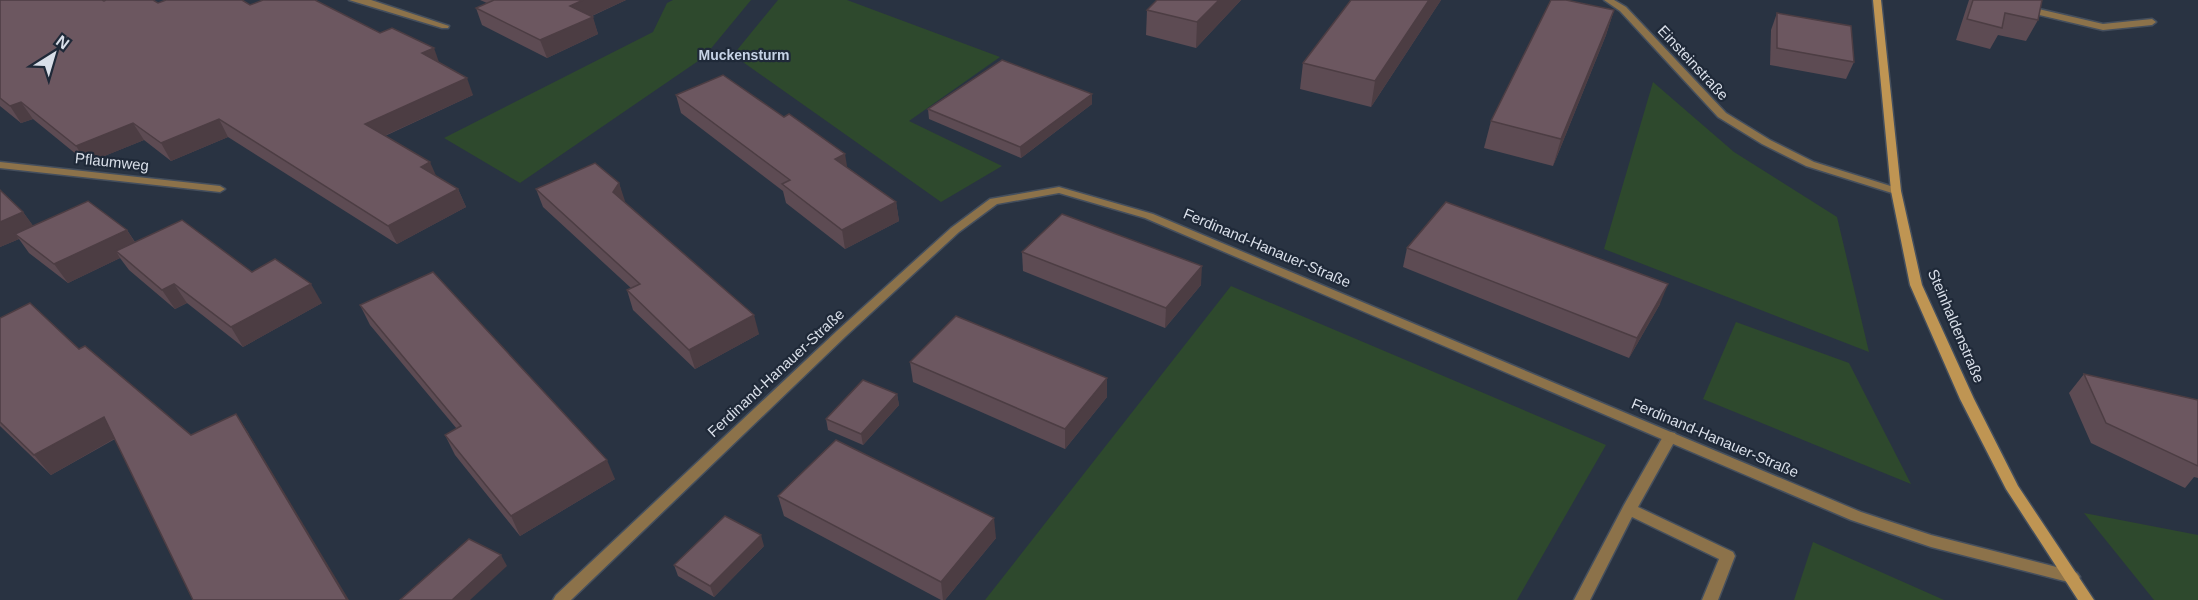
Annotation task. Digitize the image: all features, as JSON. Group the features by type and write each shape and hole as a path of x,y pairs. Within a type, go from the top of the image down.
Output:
{"street":[{"path":"353,0 368,2 445,26"},
{"name":"Einsteinstraße","path":"1608,0 1623,9 1722,115 1766,142 1810,164 1896,191"},
{"name":"Steinhaldenstraße","path":"1877,0 1896,191 1916,285 1967,399 2013,489 2086,600"},
{"path":"2013,5 2103,27 2152,22"},
{"name":"Pflaumweg","path":"0,165 220,189"},
{"name":"Ferdinand-Hanauer-Straße","path":"561,600 842,333 955,230 994,201 1059,190 1149,216 1856,516 1931,541 2072,577"},
{"path":"1582,600 1629,509 1670,438"},
{"path":"1629,509 1728,556 1710,600"}],"green space":[{"path":"673,0 751,0 704,57 520,183 444,138 653,32 667,3"},
{"path":"778,0 847,0 1000,57 909,121 1002,166 941,202 733,55"},
{"path":"1653,82 1734,152 1837,217 1869,352 1604,249"},
{"path":"1231,286 1606,445 1517,600 985,600"},
{"path":"1736,322 1849,363 1911,484 1703,399"},
{"path":"2084,513 2198,535 2198,600 2154,600"},
{"path":"1813,542 1944,600 1794,600"}],"building":[{"path":"0,0 153,0 158,3 166,0 242,0 250,5 263,0 315,0 380,33 392,28 434,48 422,53 467,78 365,124 430,162 421,167 458,189 388,226 219,119 161,143 133,123 76,146 21,102 10,106 0,98"},
{"path":"494,0 583,0 570,6 593,17 540,40 476,8"},
{"path":"1157,0 1219,0 1197,22 1147,10"},
{"path":"1351,0 1429,0 1375,81 1303,63"},
{"path":"1551,0 1566,0 1614,10 1561,139 1491,121"},
{"path":"1973,0 2042,0 2038,20 2005,13 2002,28 1967,19"},
{"path":"1777,13 1851,26 1854,62 1777,48"},
{"path":"1002,60 1092,94 1020,147 928,109"},
{"path":"723,75 784,117 789,114 845,154 835,159 896,202 842,230 782,184 790,180 676,95"},
{"path":"595,163 619,183 613,192 754,315 689,350 627,290 640,284 536,189"},
{"path":"0,190 23,212 0,222"},
{"path":"88,201 127,230 54,264 15,234"},
{"path":"1446,202 1668,284 1637,338 1407,248"},
{"path":"1062,214 1202,266 1166,308 1022,252"},
{"path":"182,220 252,272 275,259 311,284 231,327 174,284 162,290 116,251"},
{"path":"433,272 607,460 511,516 445,435 461,426 360,305"},
{"path":"30,303 79,349 85,346 191,435 236,414 347,600 193,600 104,417 34,455 0,422 0,318"},
{"path":"956,316 1107,378 1065,429 910,362"},
{"path":"2084,374 2198,400 2198,466 2106,423"},
{"path":"863,380 897,394 861,434 826,419"},
{"path":"836,440 994,518 941,582 778,496"},
{"path":"725,516 761,535 710,586 674,565"},
{"path":"469,539 501,555 452,600 400,600"}],"district":[{"name":"Muckensturm","path":"744,55"}]}
